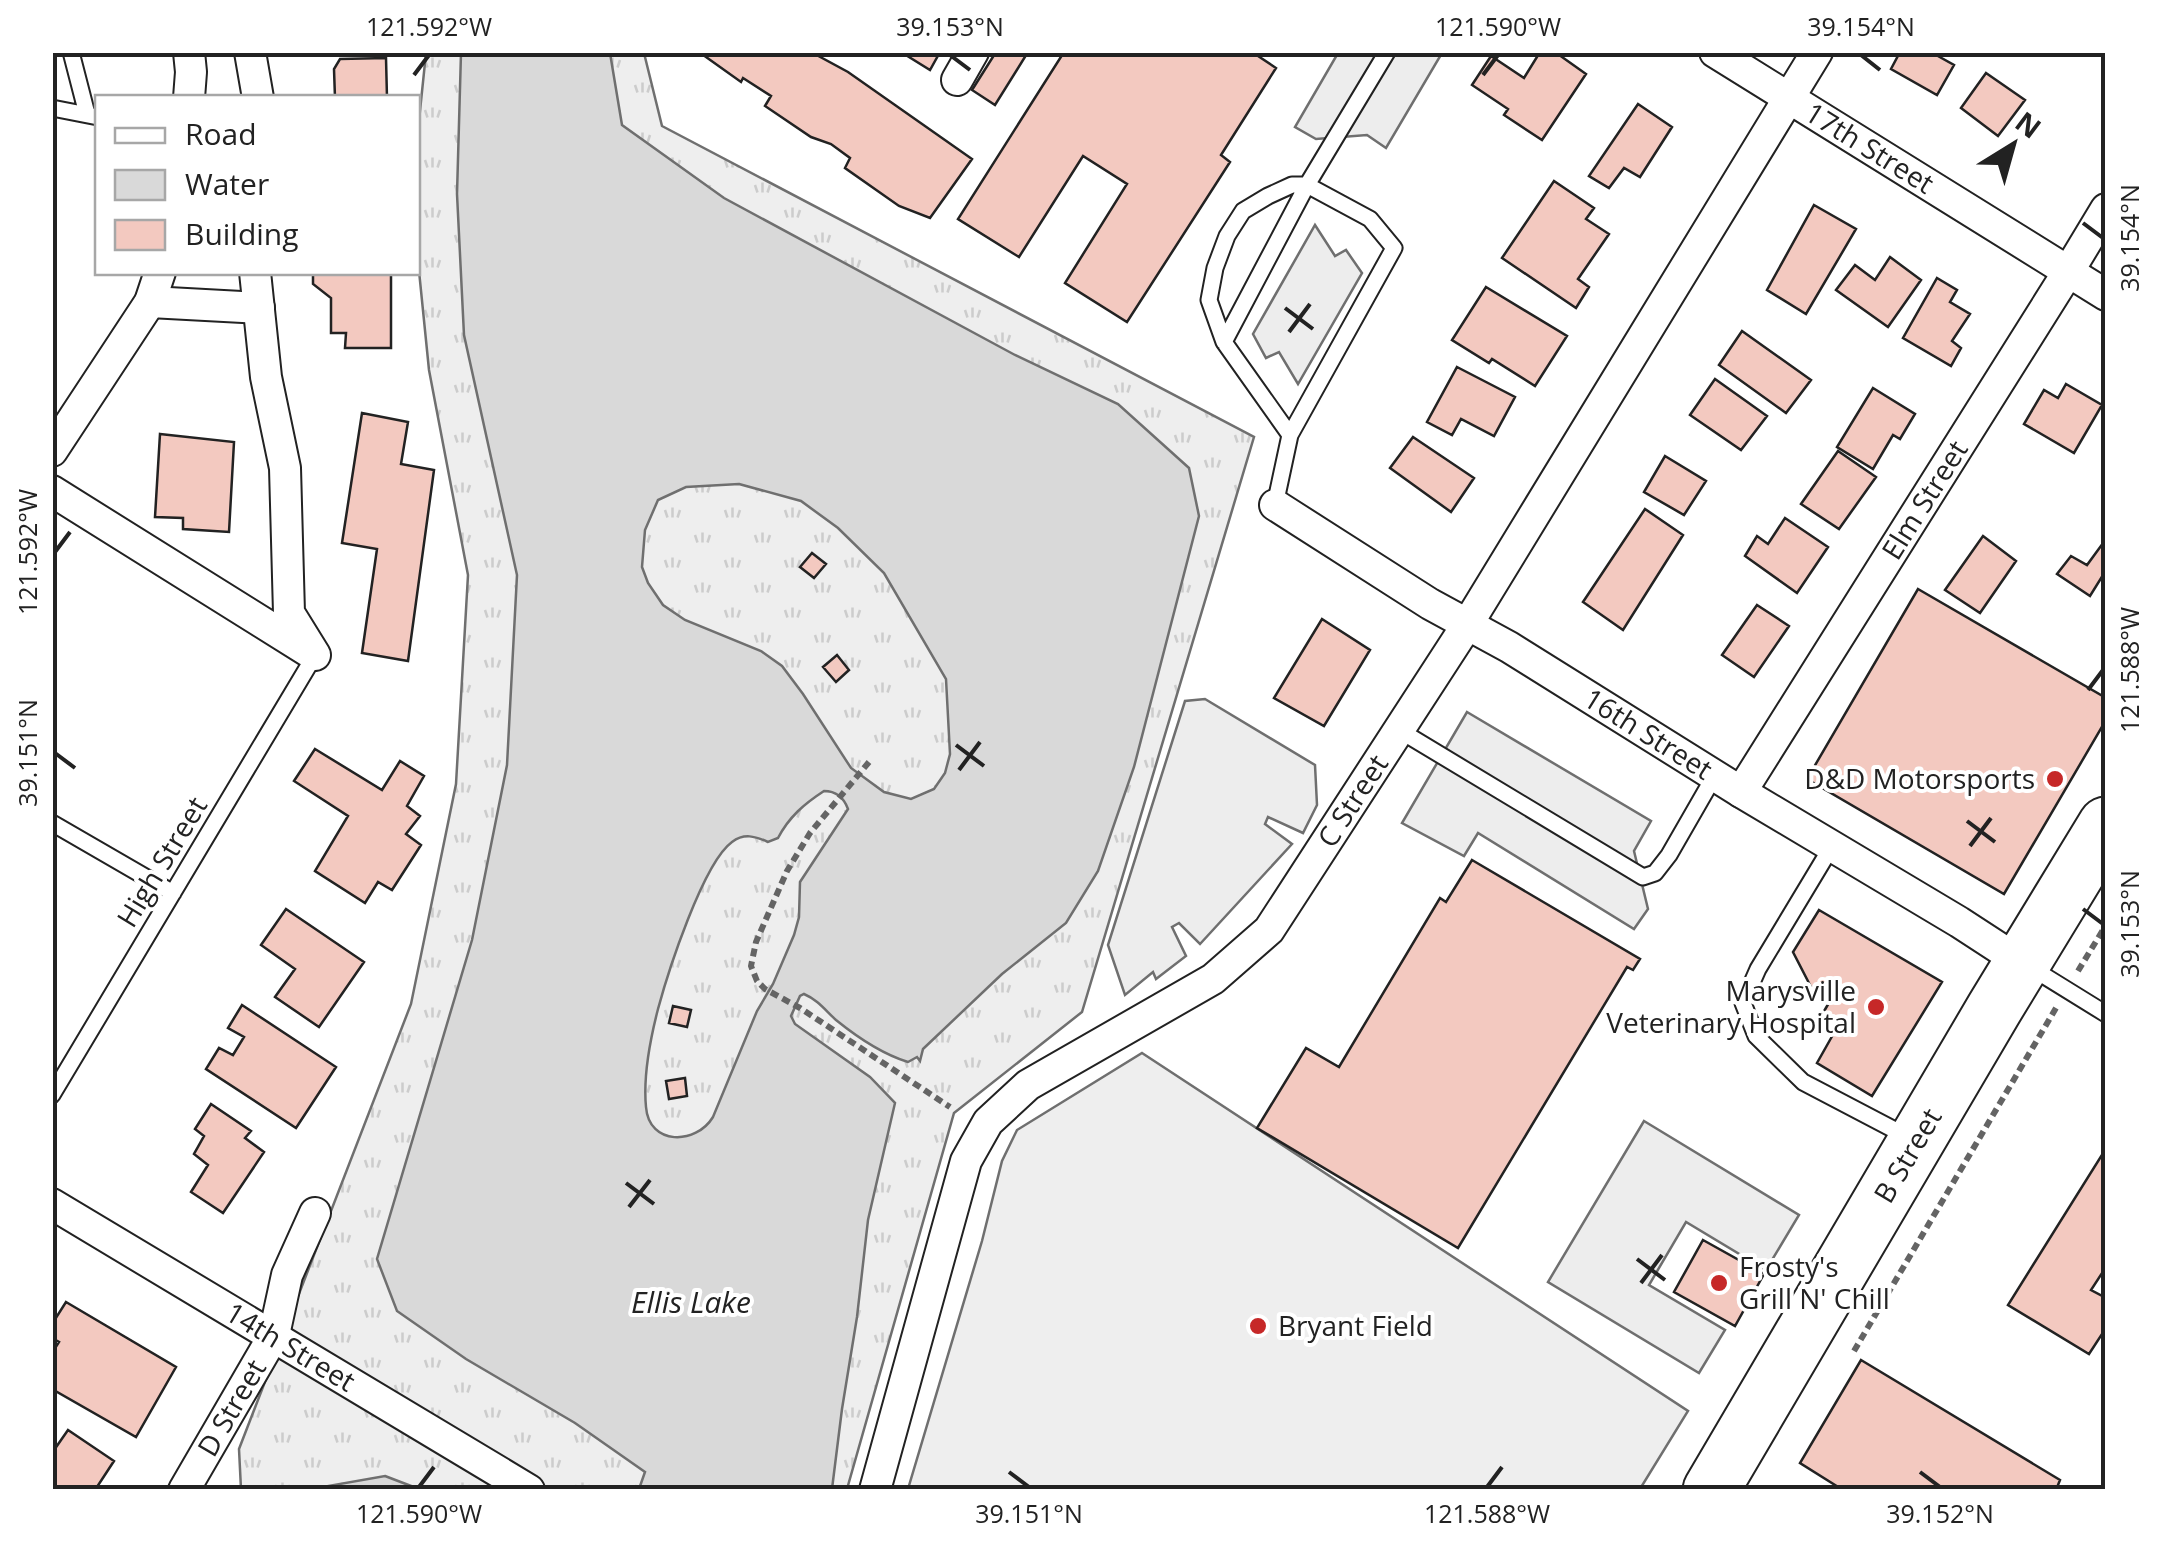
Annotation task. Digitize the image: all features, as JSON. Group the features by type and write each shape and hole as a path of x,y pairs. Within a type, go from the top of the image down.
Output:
{"highway":[{"name":"B Street","path":"1716,1488 1916,1141 2045,976 2106,825"}],"street":[{"path":"189,52 189,95"},
{"path":"250,52 257,95"},
{"path":"957,80 974,52"},
{"name":"17th Street","path":"1715,52 2106,295"},
{"name":"C Street","path":"874,1490 966,1161 988,1122 1028,1085 1212,979 1269,930 1466,625 1817,52"},
{"name":"Elm Street","path":"1741,792 2106,209"},
{"path":"255,275 266,377 285,468 289,613 315,655"},
{"path":"52,451 155,287 259,308"},
{"path":"52,490 315,655"},
{"name":"16th Street","path":"1276,505 1430,604 1509,647 2045,976"},
{"name":"14th Street","path":"52,1204 529,1490"},
{"name":"D Street","path":"184,1490 274,1335 287,1276 315,1213"}],"lane":[{"path":"52,108 92,116 71,52"},
{"path":"1224,342 1307,184 1386,52"},
{"path":"1276,505 1290,434 1394,248 1370,219 1307,184 1292,185 1243,212 1228,236 1208,300 1224,342 1290,434"},
{"name":"High Street","path":"52,1095 315,655"},
{"path":"1399,730 1643,877 1655,873 1669,855 1715,775"},
{"path":"52,824 173,893"},
{"path":"1832,846 1758,969 1743,1003 1756,1036 1803,1082 1916,1141"},
{"path":"2045,976 2106,1014"}],"path":[{"path":"869,762 810,833 787,871 756,942 752,966 757,981 765,988 950,1106"},
{"path":"1854,1351 2045,976 2106,925"}],"green space":[{"name":"Ellis Lake","path":"426,53 644,53 662,126 1254,437 1082,1012 954,1113 847,1489 241,1489 239,1449 411,1004 456,784 468,575 429,370 419,275 420,111"},
{"name":"Bryant Field","path":"1142,1053 1688,1411 1640,1489 908,1489 1002,1161 1017,1130"}],"shaded area":[{"path":"1338,53 1442,53 1386,148 1367,135 1316,139 1295,127"},
{"path":"1315,225 1335,256 1346,250 1362,273 1298,384 1279,352 1266,358 1253,334"},
{"path":"1205,699 1315,765 1317,805 1303,833 1268,817 1265,824 1292,844 1200,944 1179,923 1172,927 1186,956 1156,979 1153,972 1125,995 1108,945 1185,701"},
{"path":"1467,712 1651,821 1634,851 1648,909 1634,929 1478,833 1464,856 1402,823"},
{"path":"1644,1121 1799,1215 1766,1270 1686,1222 1649,1285 1725,1330 1699,1373 1548,1282"}],"water":[{"name":"Ellis Lake","path":"461,53 610,53 622,125 724,198 1015,355 1118,404 1189,468 1199,516 1134,767 1098,871 1066,923 1002,974 923,1049 920,1061 917,1057 908,1062 870,1044 804,994 791,1016 795,1024 870,1077 895,1103 868,1220 832,1489 639,1489 645,1472 397,1311 377,1259 472,940 507,765 517,575 464,335 457,194","holes":["739,484 801,501 838,528 884,573 946,679 950,754 945,773 934,789 911,799 884,792 851,768 782,666 761,651 685,620 663,605 648,583 642,567 645,530 658,500 686,487","824,791 839,796 848,809 800,882 794,935 713,1117 696,1133 664,1135 649,1120 646,1107 648,1058 663,992 698,894 732,842 745,836 768,842 778,838 798,812"]},
{"path":"385,1476 419,1489 327,1489 328,1486"}],"building":[{"path":"699,52 811,52 848,72 972,159 930,218 899,206 845,168 850,158 765,106 771,96 743,78 741,82"},
{"path":"901,52 940,52 930,70"},
{"path":"996,52 1028,52 995,105 972,90"},
{"path":"1064,52 1252,52 1276,68 1221,155 1230,162 1127,322 1065,283 1127,184 1083,156 1019,257 958,219"},
{"path":"1540,52 1555,52 1586,74 1542,140 1504,115 1508,109 1472,85 1491,56 1524,78"},
{"path":"1900,52 1940,52 1938,56 1954,65 1937,95 1891,69"},
{"path":"386,58 387,95 335,95 334,69 340,59"},
{"path":"1986,73 2025,100 1998,136 1961,108"},
{"path":"1638,104 1672,127 1640,177 1624,168 1609,188 1589,176"},
{"path":"1554,181 1594,208 1586,219 1609,234 1578,279 1589,287 1576,308 1502,258"},
{"path":"1814,205 1856,229 1806,314 1767,290"},
{"path":"1890,257 1921,280 1888,327 1836,290 1855,265 1875,280"},
{"path":"313,275 391,275 391,348 345,348 346,333 331,333 331,298 313,284"},
{"path":"1937,278 1957,290 1950,302 1970,314 1952,341 1961,348 1951,366 1903,338"},
{"path":"1486,287 1567,336 1535,386 1452,340"},
{"path":"1742,331 1811,380 1786,413 1719,365"},
{"path":"1457,367 1515,397 1494,436 1461,419 1452,435 1427,422"},
{"path":"1715,379 1767,416 1741,450 1690,415"},
{"path":"2066,384 2102,405 2074,453 2024,424 2044,390 2058,398"},
{"path":"1873,388 1915,414 1900,439 1893,435 1873,469 1837,447"},
{"path":"362,413 408,422 401,464 434,470 408,661 362,653 377,549 342,543"},
{"path":"160,434 234,442 229,532 183,529 183,518 155,517"},
{"path":"1413,437 1474,478 1451,512 1390,468"},
{"path":"1838,451 1876,477 1839,529 1801,504"},
{"path":"1665,456 1706,481 1684,515 1644,492"},
{"path":"1645,509 1683,535 1623,630 1583,602"},
{"path":"1785,518 1828,547 1797,593 1745,556 1757,536 1768,544"},
{"path":"1983,536 2016,561 1980,613 1945,590"},
{"path":"2106,539 2106,576 2090,596 2057,574 2071,556 2087,565"},
{"path":"812,553 826,564 814,578 800,567"},
{"path":"1918,589 2106,698 2106,720 2004,894 1807,779"},
{"path":"1757,605 1789,626 1754,677 1722,655"},
{"path":"1322,619 1370,650 1324,726 1274,698"},
{"path":"837,655 849,670 836,682 823,667"},
{"path":"315,749 382,790 400,761 424,776 407,806 420,816 406,834 421,845 392,890 378,882 365,903 315,871 348,816 294,781"},
{"path":"1472,860 1640,959 1633,970 1627,967 1458,1248 1257,1128 1306,1048 1339,1067 1440,898 1446,902"},
{"path":"286,909 364,962 319,1027 275,997 295,969 261,945"},
{"name":"Marysville Veterinary Hospital","path":"1819,910 1942,982 1872,1096 1817,1063 1839,1024 1823,1013 1830,1001 1811,987 1793,952"},
{"path":"242,1005 336,1067 296,1128 206,1069 219,1048 233,1055 244,1037 228,1028"},
{"path":"673,1006 691,1010 687,1027 669,1023"},
{"path":"685,1078 687,1096 669,1099 666,1081"},
{"path":"211,1104 251,1131 245,1138 264,1152 223,1213 191,1192 208,1165 194,1154 204,1136 195,1129"},
{"path":"2105,1150 2106,1267 2091,1290 2106,1298 2106,1328 2089,1354 2008,1305"},
{"name":"Frosty's Grill N' Chill","path":"1703,1240 1764,1274 1735,1326 1674,1292"},
{"path":"66,1302 176,1367 136,1437 52,1389 52,1353 59,1342 52,1338 52,1324"},
{"path":"1861,1360 2060,1480 2056,1490 1843,1490 1800,1463"},
{"path":"68,1430 114,1461 95,1490 52,1490 52,1453"}],"place":[{"name":"D&D Motorsports","path":"2055,779"},
{"name":"Marysville Veterinary Hospital","path":"1876,1007"},
{"name":"Frosty's Grill N' Chill","path":"1719,1283"},
{"name":"Bryant Field","path":"1258,1326"}]}
